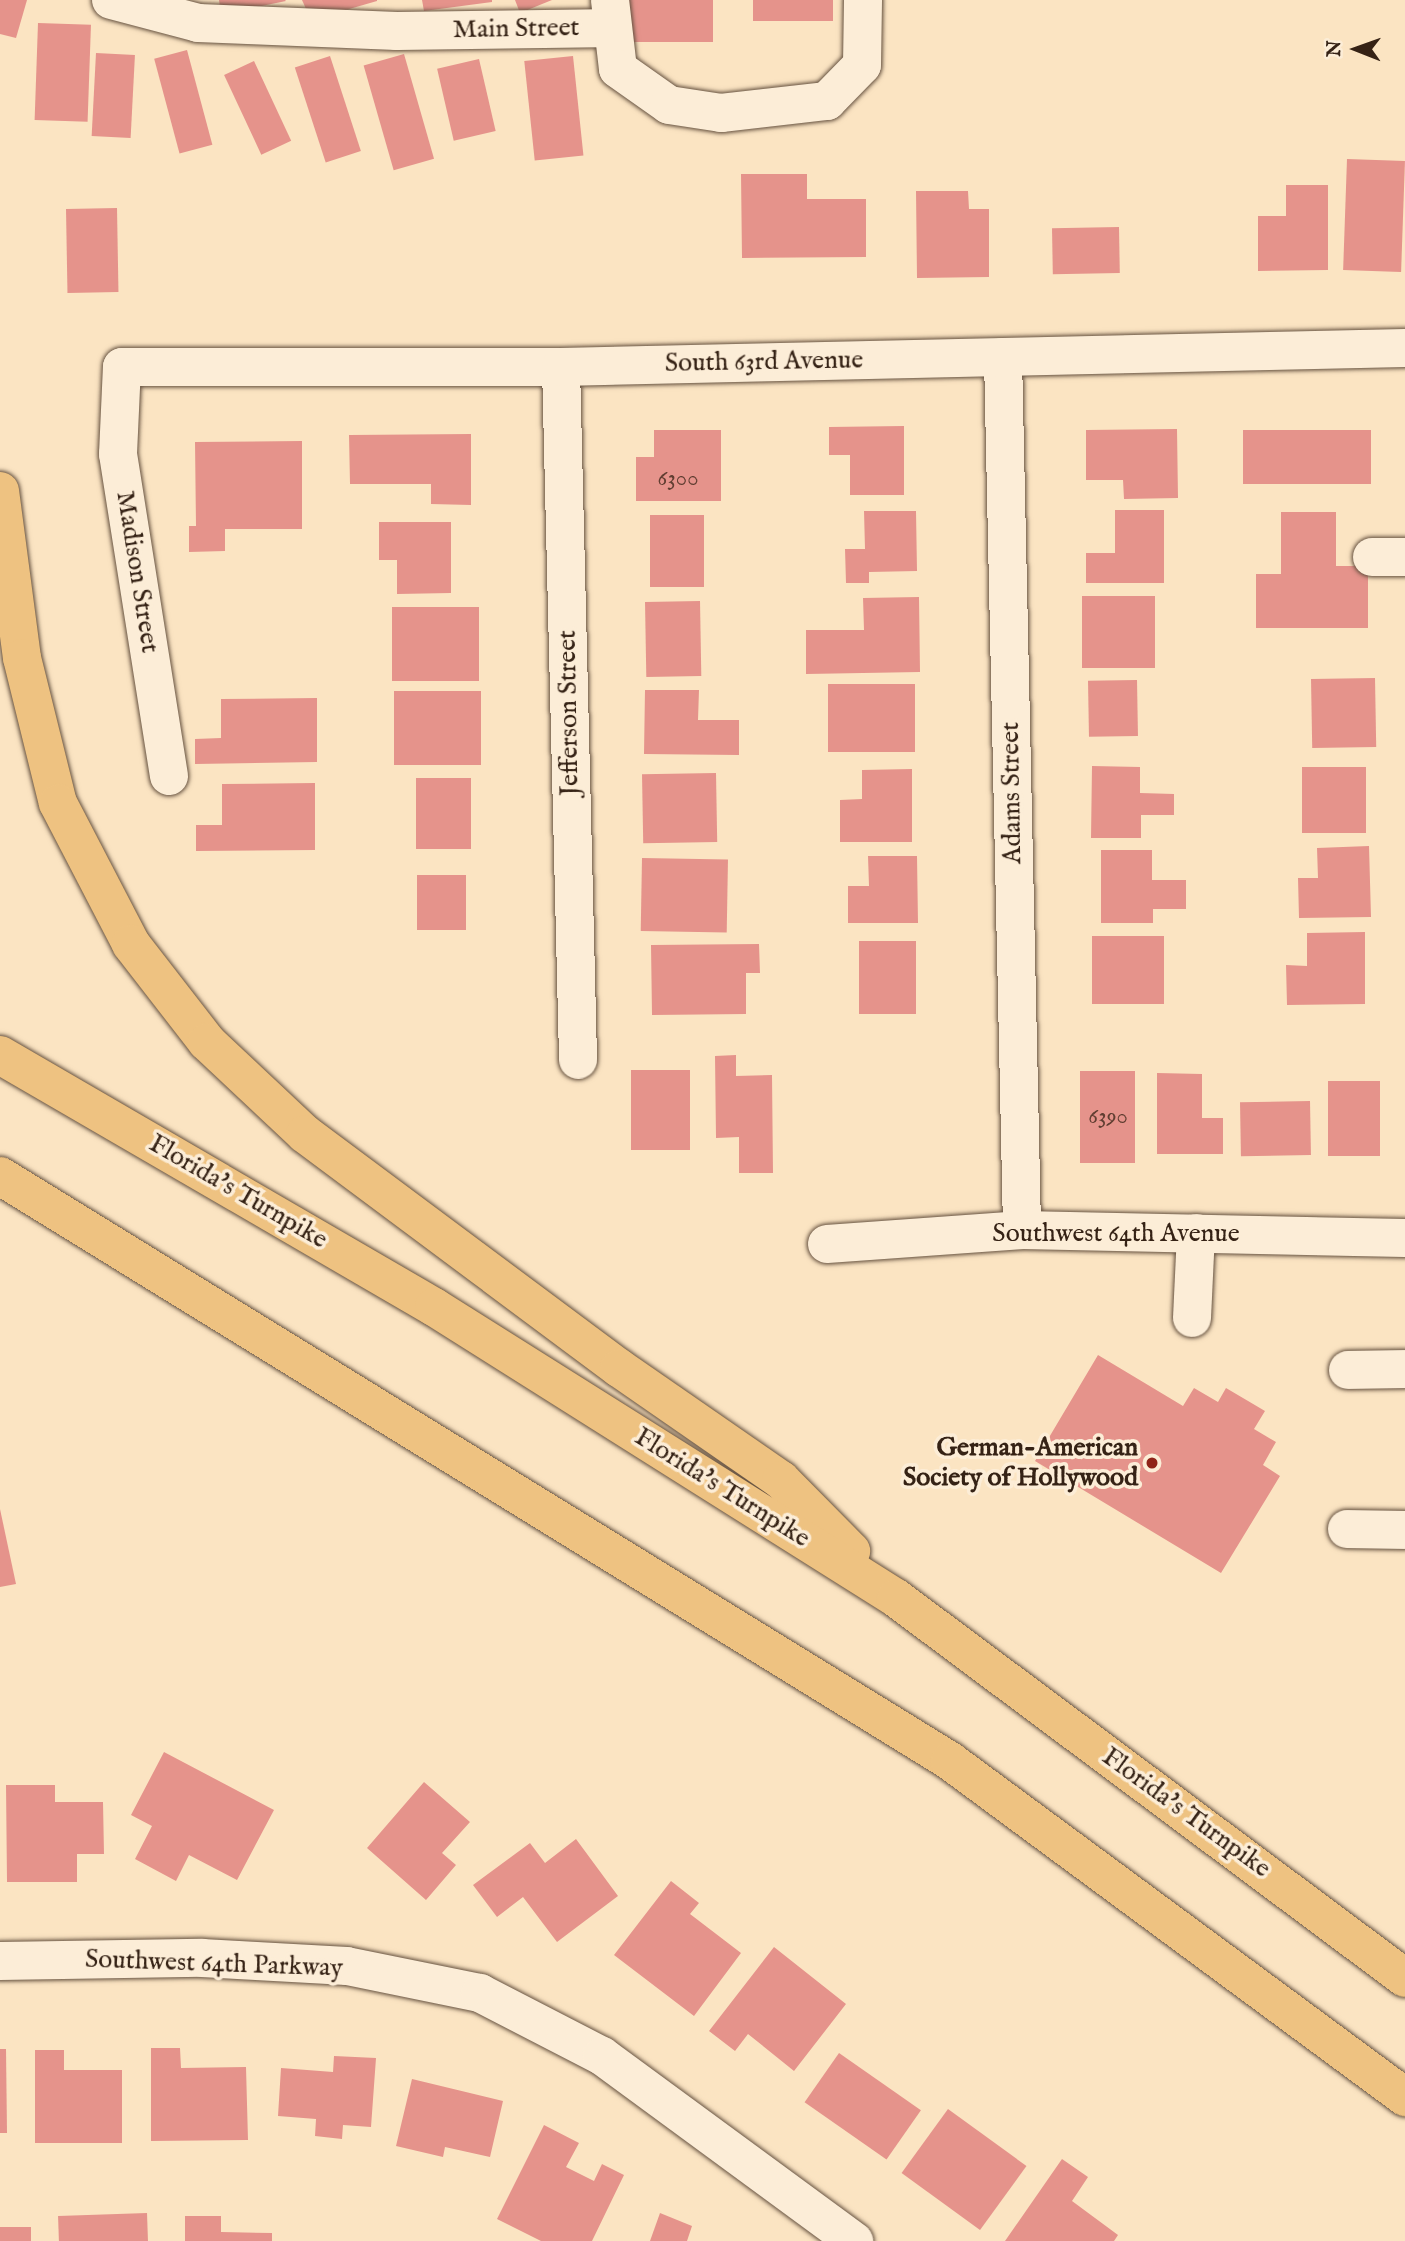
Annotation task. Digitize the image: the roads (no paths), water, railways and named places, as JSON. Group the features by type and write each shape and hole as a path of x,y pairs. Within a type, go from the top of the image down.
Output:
{"highway":[{"path":"0,491 22,658 58,803 131,944 207,1042 305,1134 619,1368 781,1480 896,1598"},
{"name":"Florida's Turnpike","path":"0,1055 435,1307 896,1598 1405,1978"},
{"path":"0,1176 950,1760 1405,2097"}],"street":[{"name":"Main Street","path":"111,0 198,12 609,14 618,69 637,87 669,105 708,111 827,101 862,65 863,0"},
{"name":"South 63rd Avenue","path":"122,367 561,367 1405,348"},
{"name":"Adams Street","path":"1003,357 1022,1230"},
{"name":"Madison Street","path":"122,367 118,454 169,775"},
{"name":"Jefferson Street","path":"561,367 578,1060"},
{"name":"Southwest 64th Avenue","path":"827,1244 1022,1230 1405,1238"},
{"path":"1192,1318 1196,1233"},
{"path":"1348,1370 1405,1369"},
{"path":"1348,1529 1405,1530"},
{"name":"Southwest 64th Parkway","path":"0,1961 202,1958 347,1966 480,1993 602,2056 855,2241"}],"place":[{"name":"German-American Society of Hollywood","path":"1152,1463"}]}
